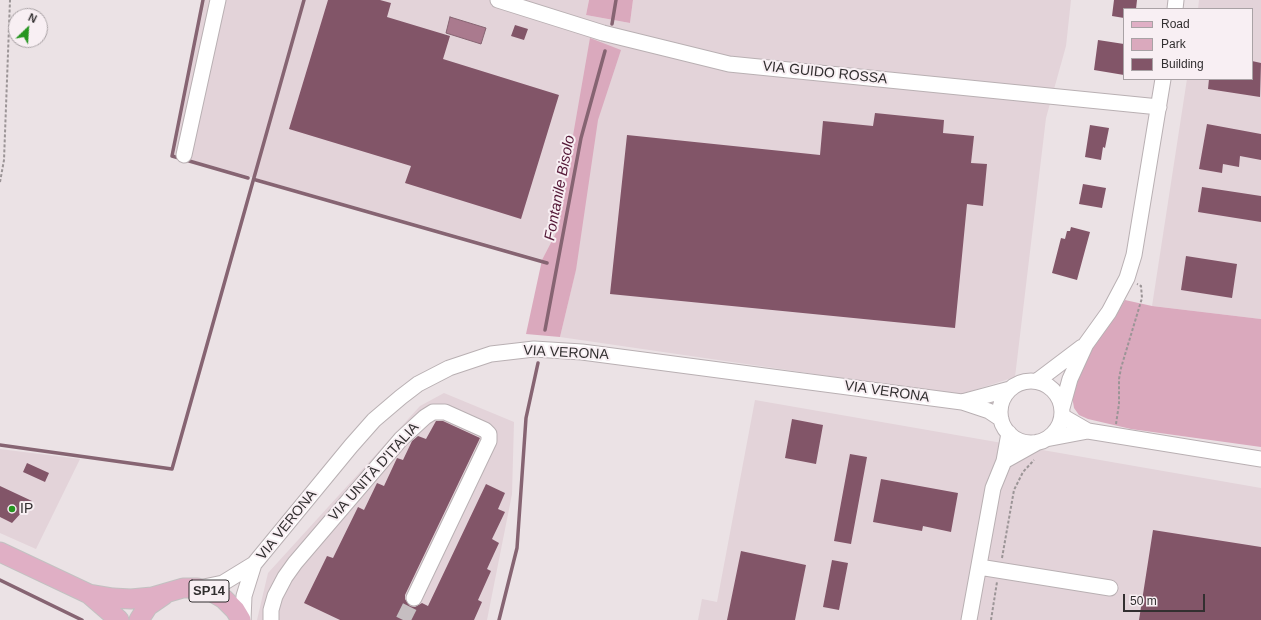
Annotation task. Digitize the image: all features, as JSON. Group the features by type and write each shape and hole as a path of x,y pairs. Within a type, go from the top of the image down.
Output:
{"main road":[{"name":"SP14","path":"0,552 89,594 118,620"},
{"name":"SP14","path":"89,594 123,599 148,597 180,589 194,588 208,591 222,598 231,606 242,620"},
{"name":"SP14","path":"139,620 151,603 166,593"}],"street":[{"path":"184,155 218,0"},
{"name":"VIA GUIDO ROSSA","path":"498,0 603,33 729,64 1159,107"},
{"path":"1041,446 1054,434 1059,426 1070,379 1086,344 1109,312 1127,278 1134,255 1163,80"},
{"path":"1037,381 1086,344"},
{"name":"VIA VERONA","path":"194,588 209,587 223,583 254,564 351,446 386,409 406,392 424,381 460,364 491,354 540,349 582,352 962,402 989,411 1001,419"},
{"path":"1041,446 1022,442 1009,433 1001,419 1002,403 1010,389 1023,382 1037,381 1054,390 1060,399 1062,412 1088,431"},
{"name":"VIA VERONA","path":"962,402 1010,389"},
{"name":"VIA UNITÀ D'ITALIA","path":"271,620 271,610 275,596 284,577 295,563 401,439 425,417 433,412 445,412 485,430 489,434 489,441 414,598"},
{"path":"1004,461 1041,446 1088,431 1261,459"},
{"path":"970,620 993,488 1004,461 1009,433"},
{"name":"VIA VERONA","path":"242,620 244,596 254,564"},
{"path":"979,567 1110,588"}],"path":[{"path":"0,182 4,160 10,0"},
{"path":"1113,435 1119,404 1120,368 1142,298 1141,286 1127,278"},
{"path":"991,620 1014,490 1023,472 1041,446"}],"shaded area":[{"path":"205,0 589,0 586,15 630,23 633,0 1071,0 1066,46 1046,118 1015,377 959,395 560,337 576,269 174,155"},
{"path":"1199,0 1261,0 1261,319 1152,306 1187,80 1253,80 1253,8 1198,8"},
{"path":"450,17 486,28 481,44 446,33"},
{"path":"444,393 514,422 512,494 487,620 257,620 268,573 420,406"},
{"path":"755,400 1261,488 1261,620 698,620 702,599 717,602"},
{"path":"0,449 80,459 36,549 0,533"}],"green space":[{"path":"589,0 633,0 630,23 586,15"},
{"path":"590,38 621,50 598,120 576,270 560,337 526,334 542,260 556,233"},
{"path":"1125,300 1152,306 1261,319 1261,447 1131,429 1088,419 1079,415 1074,408 1072,396 1079,371"}],"building":[{"path":"328,0 380,0 391,3 387,17 450,36 443,59 559,95 521,219 405,183 411,166 289,129"},
{"path":"1114,0 1137,0 1136,8 1123,8 1123,18 1112,16"},
{"path":"515,25 528,29 524,40 511,36"},
{"path":"1098,40 1123,44 1123,75 1094,70"},
{"path":"1253,61 1261,63 1260,97 1208,89 1209,80 1253,80"},
{"path":"875,113 944,120 943,133 974,136 971,163 987,164 983,206 967,204 955,328 610,294 627,135 820,155 823,121 873,126"},
{"path":"1207,124 1261,134 1261,160 1240,156 1239,167 1223,164 1222,173 1199,169"},
{"path":"1090,125 1109,128 1105,148 1103,147 1101,160 1085,157"},
{"path":"1083,184 1106,188 1102,208 1079,204"},
{"path":"1202,187 1261,196 1261,222 1198,212"},
{"path":"1071,227 1090,232 1077,280 1052,273 1061,238 1065,239 1067,231 1070,231"},
{"path":"1186,256 1237,264 1232,298 1181,290"},
{"path":"792,419 823,425 816,464 785,458"},
{"path":"436,421 443,421 480,438 405,595 405,599 410,606 415,607 422,603 428,606 486,484 505,493 498,509 505,512 492,539 499,543 487,569 491,571 478,600 482,602 474,620 340,620 304,603 327,556 333,558 358,507 364,510 377,483 384,486 397,458 403,460 412,441 418,436 426,439"},
{"path":"850,454 867,457 851,544 834,541"},
{"path":"27,463 49,473 45,482 23,472"},
{"path":"881,479 958,493 951,532 923,526 922,531 873,522"},
{"name":"IP","path":"0,486 32,501 12,523 0,517"},
{"path":"1153,530 1261,547 1261,620 1139,620"},
{"path":"741,551 806,565 795,620 727,620"},
{"path":"832,560 848,563 839,610 823,607"}],"waterway":[{"path":"203,0 172,156 248,178"},
{"path":"0,445 172,469 304,0"},
{"name":"Fontanile Bisolo","path":"612,24 616,0"},
{"name":"Fontanile Bisolo","path":"545,330 581,138 605,51"},
{"path":"256,180 547,263"},
{"name":"Fontanile Bisolo","path":"499,620 517,548 526,418 538,363"},
{"path":"0,580 82,620"}],"tunnel":[{"path":"403,620 414,598"}],"place":[{"name":"IP","path":"12,509"}]}
